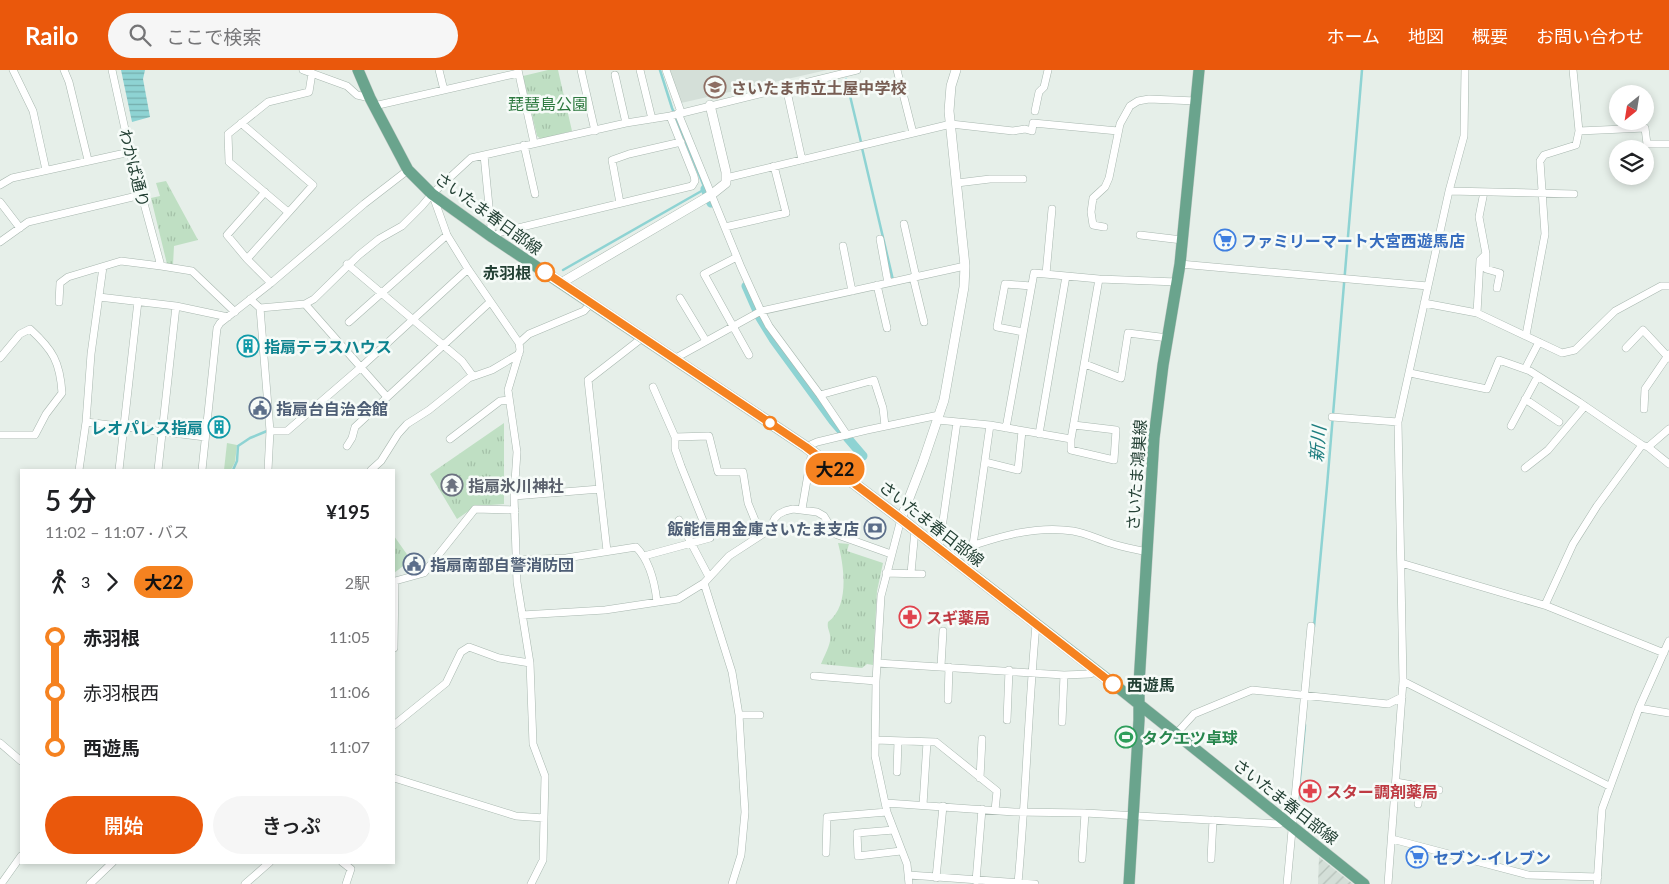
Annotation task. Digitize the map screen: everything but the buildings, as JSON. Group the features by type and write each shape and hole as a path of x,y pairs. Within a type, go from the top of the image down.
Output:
{"main road":[{"name":"さいたま春日部線","path":"358,70 372,102 408,170 432,194 492,237 809,449 1139,704 1364,884"},
{"name":"さいたま鴻巣線","path":"1129,884 1146,552 1154,438 1180,264 1199,70"}],"street":[{"path":"13,70 32,111 46,170"},
{"path":"64,70 69,82 88,160"},
{"name":"わかば通り","path":"112,70 130,152 161,266"},
{"path":"303,70 347,86 356,95 372,102 444,90 518,72 534,143"},
{"path":"440,70 444,90"},
{"path":"581,70 595,130"},
{"path":"640,70 652,119"},
{"path":"484,155 492,237 501,232 692,186 695,181 694,176 680,142 666,70"},
{"path":"260,308 305,304 323,291 347,264 379,239 402,226 432,194 471,158 626,123 675,114 839,72 856,70"},
{"path":"897,70 913,133"},
{"path":"908,884 908,864 901,851 888,812 875,756 877,663 882,596 886,573 901,519 938,417 949,376 964,287 965,266 950,124 950,98 956,70"},
{"path":"1035,111 1039,92 1044,87 1048,70"},
{"path":"1388,884 1403,681 1398,422 1464,136 1465,70"},
{"path":"1526,335 1545,234 1540,161 1544,155 1576,145 1579,131 1573,70"},
{"path":"288,212 229,162 228,134 268,102 310,92 312,73"},
{"path":"615,75 626,123"},
{"path":"786,87 802,160"},
{"path":"1104,227 1092,225 1093,198 1105,187 1118,131 1124,115 1130,106 1138,101 1149,99 1196,101"},
{"path":"561,283 711,195 726,183 726,172 710,105"},
{"path":"675,114 769,326 847,435"},
{"path":"241,123 313,185 247,258"},
{"path":"726,178 950,124 1012,131 1025,129 1032,131 1033,123 1118,131"},
{"path":"1579,131 1645,128 1647,144 1669,144"},
{"path":"620,203 612,160 680,142"},
{"path":"524,145 535,194"},
{"path":"0,185 12,178 130,152"},
{"path":"725,227 786,213 774,166"},
{"path":"202,469 220,323 408,170"},
{"path":"957,184 990,179 1023,179"},
{"path":"1450,191 1574,194"},
{"path":"265,192 228,235 271,283"},
{"path":"1484,192 1479,217 1486,254 1486,269 1500,273 1497,288"},
{"path":"432,194 447,234 468,269 519,343 519,354 508,390 516,452 514,496 517,582 530,663 533,744 545,776 543,860 530,884"},
{"path":"0,242 28,222 141,195"},
{"path":"0,202 20,228"},
{"path":"1046,274 1052,208"},
{"path":"904,224 924,322"},
{"path":"349,322 447,234"},
{"path":"1140,235 1182,240"},
{"path":"880,239 888,283"},
{"path":"843,246 852,291"},
{"path":"1477,313 1480,260 1486,254"},
{"path":"737,257 704,274 749,355"},
{"path":"58,302 60,283 68,277 121,261 192,271 235,312"},
{"path":"347,264 444,345 462,361 473,376"},
{"path":"1180,264 1428,286"},
{"path":"674,359 761,311 965,266"},
{"path":"79,469 86,422 90,354 103,267"},
{"path":"270,431 286,431 360,368 468,269"},
{"path":"1006,428 1034,273 1099,279 1177,282"},
{"path":"1039,434 1066,276"},
{"path":"1074,425 1116,430 1114,460 1071,450 1071,439 1099,279"},
{"path":"1023,332 996,326 1005,284 1032,286"},
{"path":"877,285 887,328"},
{"path":"1424,303 1477,313 1562,353 1575,350 1614,311 1661,286 1669,286"},
{"path":"99,297 176,306 228,317"},
{"path":"680,298 706,340"},
{"path":"250,299 260,308 270,431 268,469"},
{"path":"119,469 138,301"},
{"path":"347,446 352,438 355,427 490,302"},
{"path":"519,343 530,334 584,311 591,303"},
{"path":"305,304 387,397"},
{"path":"158,469 176,306"},
{"path":"0,358 20,334 30,329 46,344 54,356 61,378 62,393 46,414 35,435 0,435"},
{"path":"1626,348 1643,330 1668,356 1645,389 1644,409"},
{"path":"1084,364 1120,378 1128,333 1168,338"},
{"path":"606,551 588,380 642,338"},
{"path":"1525,369 1539,342"},
{"path":"371,469 380,461 407,424 429,410 469,378 492,370 519,354"},
{"path":"1410,373 1487,389 1500,360 1538,376 1645,446 1669,464"},
{"path":"1511,426 1538,376"},
{"path":"820,395 874,380 883,408 885,426"},
{"path":"644,556 710,538 675,449 675,437 653,387"},
{"path":"1525,399 1559,422"},
{"path":"450,439 500,402 509,400"},
{"path":"1524,468 1548,450 1585,406"},
{"path":"802,509 809,449 817,442 885,426 938,417 957,422 990,425 1071,439"},
{"path":"1332,417 1398,422"},
{"path":"86,422 205,437"},
{"path":"957,422 943,551 1044,529 1082,533 1111,544 1146,552"},
{"path":"973,545 990,425"},
{"path":"1546,605 1573,544 1597,506 1645,446 1669,429"},
{"path":"985,462 1018,470 1022,431"},
{"path":"675,437 709,436 718,472 743,472 748,503 761,535"},
{"path":"514,496 600,488"},
{"path":"395,581 424,573 475,509 515,510"},
{"path":"522,614 605,610 678,599 707,580 729,556 769,530 775,518 785,511 802,509 817,512 824,516 835,534 891,554"},
{"path":"679,520 691,542 707,580 732,672 739,715 745,812 741,855 732,884"},
{"path":"911,573 916,530"},
{"path":"516,560 566,558 636,547 644,556 655,585 657,602"},
{"path":"1401,564 1546,605 1664,653"},
{"path":"886,573 922,574"},
{"path":"1018,883 1036,625"},
{"path":"1287,884 1288,823 1311,626"},
{"path":"941,666 943,631"},
{"path":"1392,839 1528,875 1597,881 1601,820 1610,786 1639,708 1669,641"},
{"path":"395,724 446,683 462,652 469,647 499,658 530,663"},
{"path":"877,663 1064,674 1090,674 1097,672"},
{"path":"948,700 949,667"},
{"path":"1007,720 1009,670"},
{"path":"1062,722 1064,674"},
{"path":"814,676 876,681"},
{"path":"1403,681 1610,786"},
{"path":"1176,734 1194,714 1252,690 1388,704 1402,697"},
{"path":"1639,708 1669,713"},
{"path":"739,715 760,715"},
{"path":"980,778 982,739"},
{"path":"875,740 936,742 997,792 995,810"},
{"path":"897,772 898,741"},
{"path":"923,805 927,742"},
{"path":"0,743 20,760"},
{"path":"395,778 516,816 544,818"},
{"path":"1396,782 1438,790"},
{"path":"1418,804 1420,787"},
{"path":"886,803 1024,812 1288,823"},
{"path":"936,878 943,806"},
{"path":"976,881 982,809"},
{"path":"826,853 827,817 888,812"},
{"path":"1082,858 1084,814"},
{"path":"1211,859 1213,820"},
{"path":"894,830 856,833 858,856 901,851"},
{"path":"1,884 20,857"},
{"path":"90,884 98,881 111,864"},
{"path":"245,884 268,864"},
{"path":"345,864 351,869 346,884"},
{"path":"908,875 951,881 1035,884"}],"shaded area":[{"name":"さいたま市立土屋中学校","path":"670,70 827,70 681,103"},
{"path":"1319,857 1353,884 1318,884"}],"green space":[{"name":"琵琶島公園","path":"548,70 558,70 572,131 541,139 537,136 523,76"},
{"path":"166,181 198,240 174,246 173,265 167,264 151,198 160,196 156,183"},
{"path":"504,423 504,504 476,506 457,519 430,474"},
{"path":"227,443 237,445 235,462 232,469 224,469"},
{"path":"395,537 411,560 395,572"},
{"path":"838,543 849,544 847,551 883,563 877,591 873,665 867,664 862,668 821,664 830,642 828,622 840,606 844,585"}],"water":[{"path":"121,70 145,70 143,79 150,117 132,122"}],"waterway":[{"path":"563,270 705,189 672,108 660,70"},
{"name":"新川","path":"1314,627 1362,70"},
{"path":"846,79 861,142"},
{"path":"862,148 893,280"},
{"path":"705,189 711,203"},
{"path":"746,286 760,318 773,339 833,421 863,456"},
{"path":"233,469 237,461 238,446 250,438 267,431"},
{"name":"新川","path":"1296,821 1305,725"}],"bus line":[{"name":"大22","path":"545,272 806,447 1113,684"}],"place":[{"name":"さいたま市立土屋中学校","path":"715,87"},
{"name":"ファミリーマート大宮西遊馬店","path":"1225,240"},
{"name":"赤羽根","path":"545,272"},
{"name":"指扇テラスハウス","path":"248,346"},
{"name":"指扇台自治会館","path":"260,408"},
{"name":"レオパレス指扇","path":"219,427"},
{"name":"指扇氷川神社","path":"452,485"},
{"name":"飯能信用金庫さいたま支店","path":"875,528"},
{"name":"指扇南部自警消防団","path":"414,564"},
{"name":"スギ薬局","path":"910,617"},
{"name":"西遊馬","path":"1113,684"},
{"name":"タクエツ卓球","path":"1126,737"},
{"name":"スター調剤薬局","path":"1310,791"},
{"name":"セブン-イレブン","path":"1417,857"}]}
